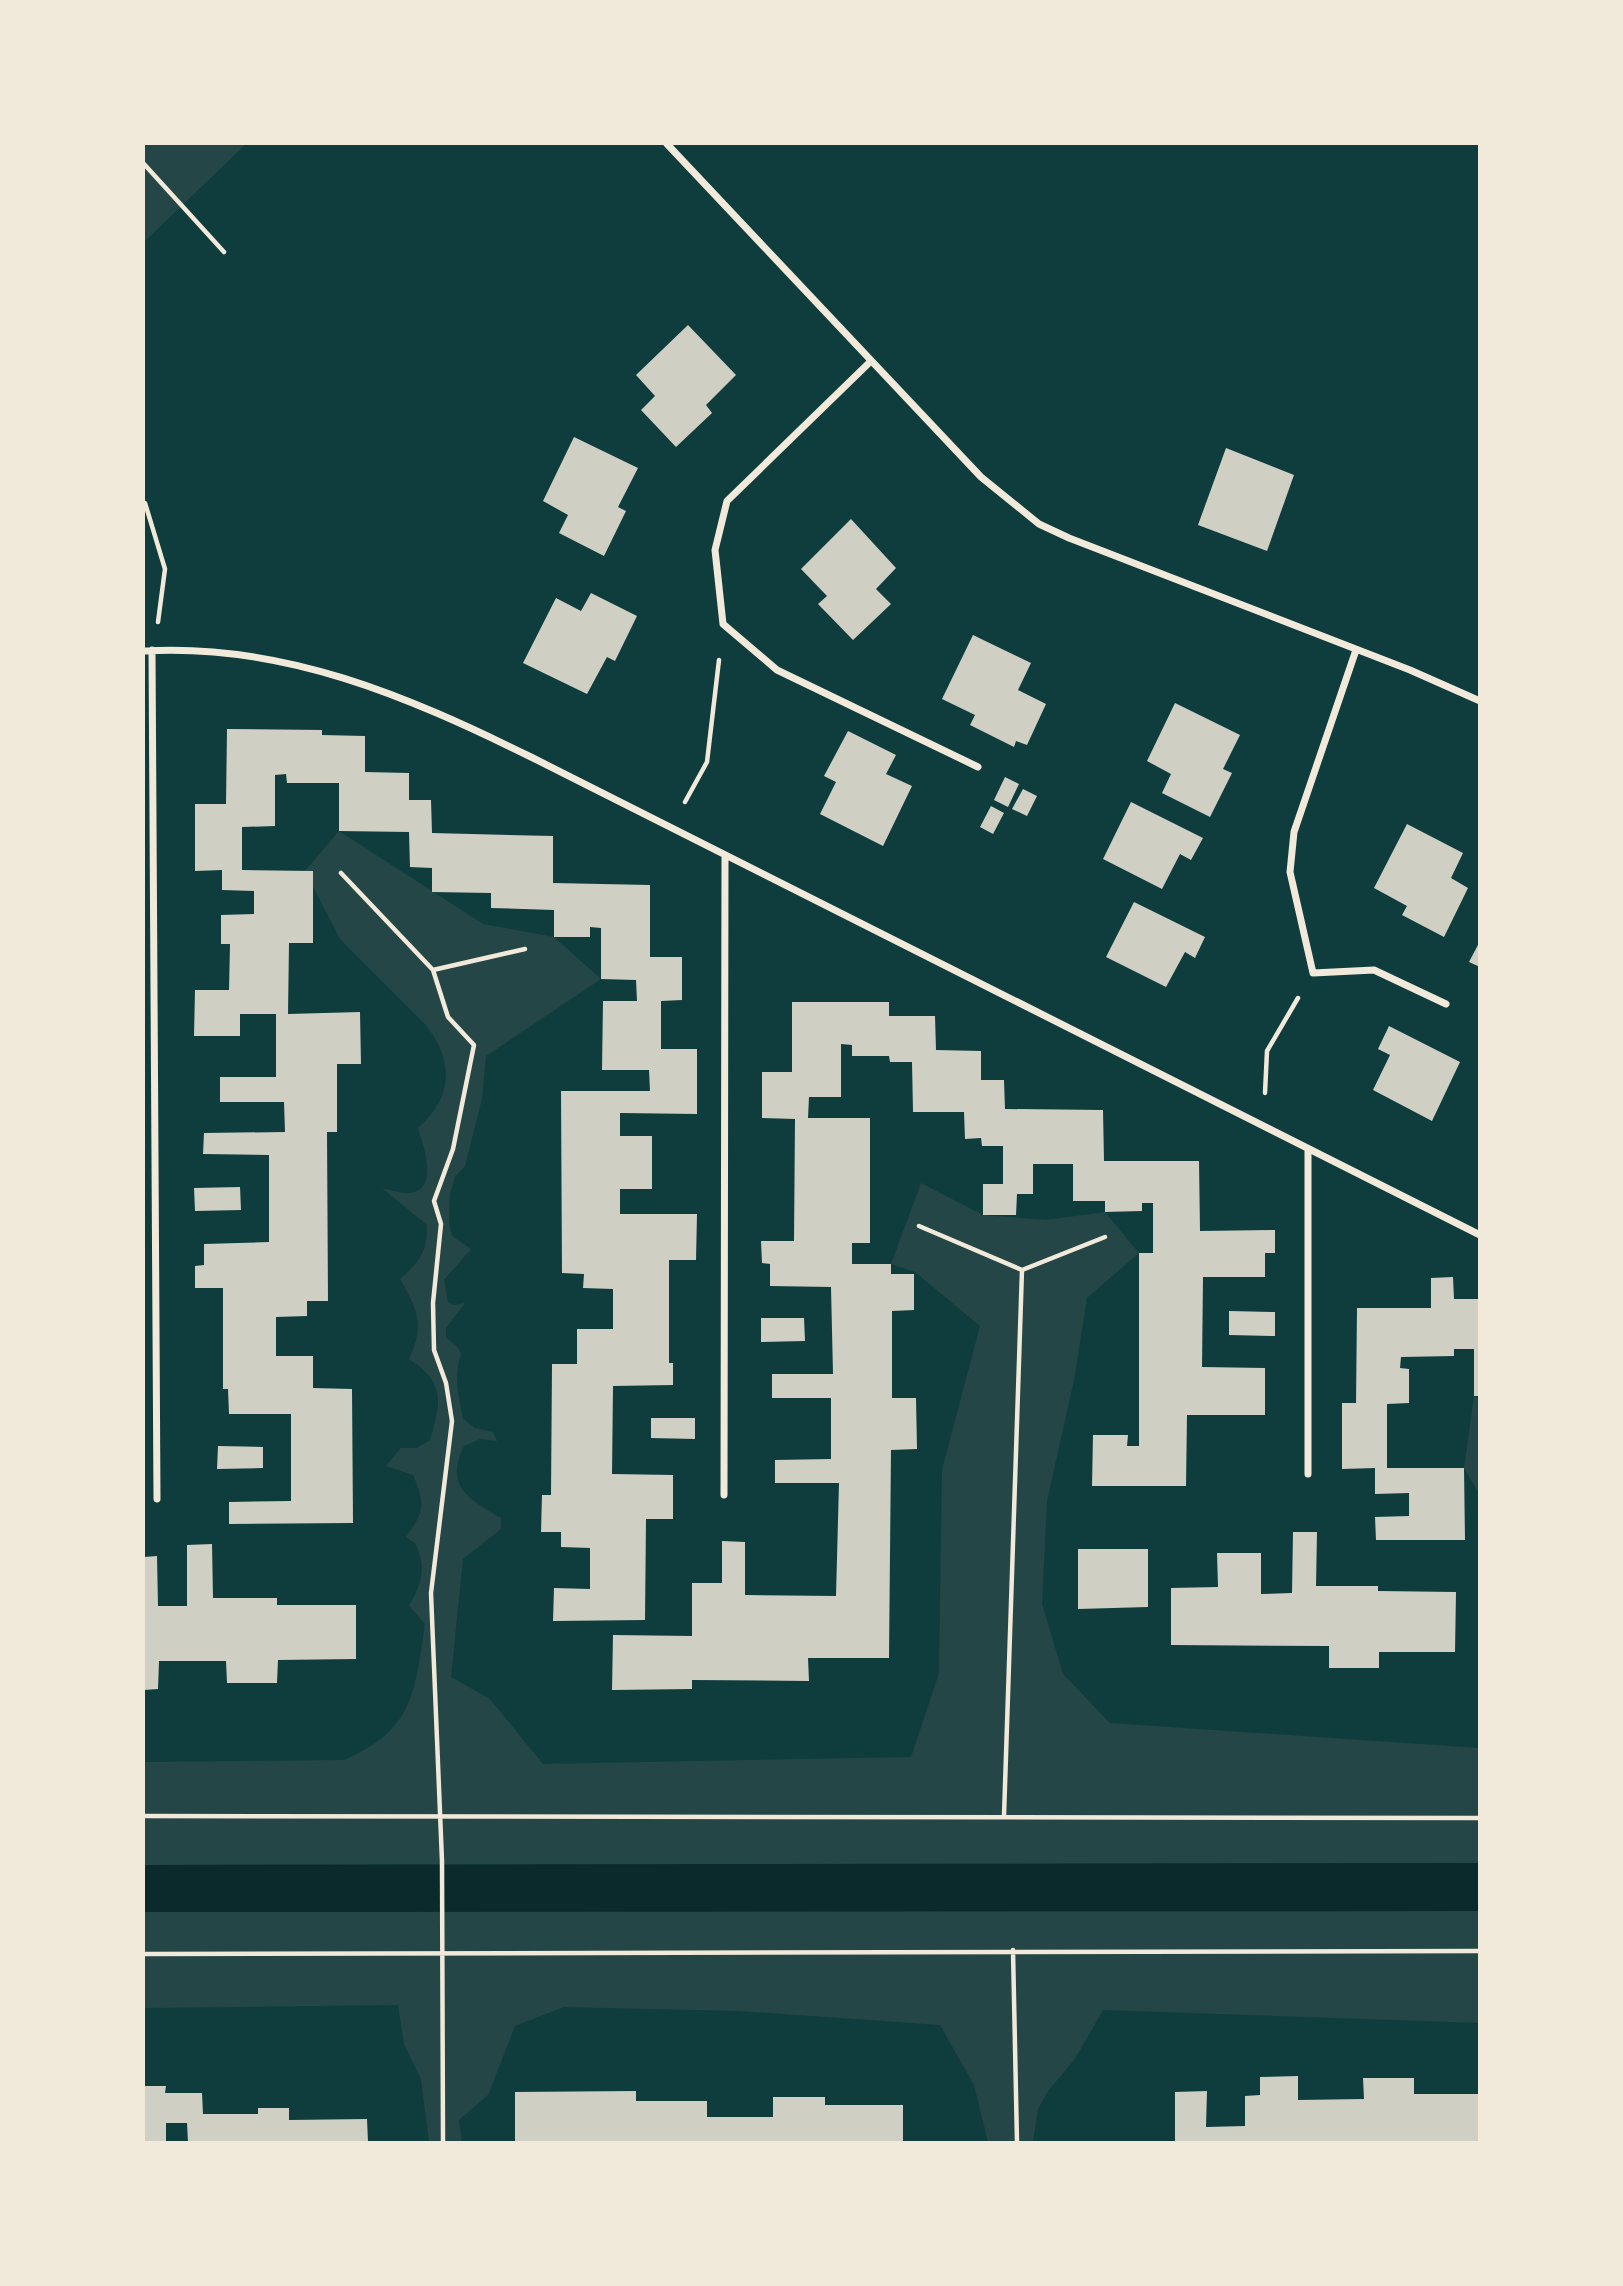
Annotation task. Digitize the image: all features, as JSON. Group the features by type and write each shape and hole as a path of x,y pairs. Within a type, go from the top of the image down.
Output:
{"street":[{"path":"667,144 981,477 1039,524 1479,701"},
{"path":"871,361 727,501 715,550 723,624 777,670 978,767"},
{"path":"152,650 157,1499"},
{"path":"1356,650 1294,832 1290,872 1313,973 1374,970 1446,1004"},
{"path":"144,651 250,654 311,666 365,684 455,720 1122,1053 1308,1151 1479,1235"},
{"path":"724,1495 725,855"},
{"path":"1308,1151 1308,1474"}],"path":[{"path":"144,164 224,252"},
{"path":"145,503 165,569 160,611"},
{"path":"671,828 707,762 723,624"},
{"path":"341,873 433,970 448,1017 474,1045 453,1149 433,1201 440,1224 433,1303 434,1350 446,1383 452,1421 431,1592 442,1861 440,1956 443,2143"},
{"path":"433,970 525,949"},
{"path":"1263,1128 1266,1051 1313,973"},
{"path":"919,1226 1021,1270 1105,1237"},
{"path":"1004,1816 1021,1270"},
{"path":"144,1816 1479,1818"},
{"path":"1013,1950 1017,2143"},
{"path":"144,1954 440,1956 477,1952 1479,1951"}],"shaded area":[{"path":"144,144 246,144 144,242"},
{"path":"339,831 483,924 554,937 601,979 486,1056 482,1099 465,1166 455,1177 450,1193 449,1222 452,1236 471,1249 444,1280 448,1302 454,1305 465,1303 446,1328 446,1338 457,1346 461,1354 457,1378 463,1419 475,1428 493,1432 497,1441 480,1439 464,1446 457,1472 458,1482 470,1498 501,1518 501,1529 463,1559 451,1677 490,1699 543,1764 911,1757 939,1673 942,1470 980,1326 915,1272 891,1264 921,1183 983,1215 1046,1220 1105,1212 1139,1253 1087,1298 1074,1380 1047,1501 1042,1604 1063,1674 1110,1723 1479,1748 1479,1863 144,1865 144,1762 344,1760 385,1736 398,1722 407,1706 418,1670 425,1624 409,1606 420,1582 422,1567 415,1543 406,1537 420,1514 420,1493 413,1475 386,1466 401,1448 417,1448 430,1440 437,1415 438,1394 435,1385 421,1368 409,1359 417,1336 417,1318 400,1279 421,1256 426,1242 427,1225 382,1188 410,1193 425,1184 426,1155 418,1128 430,1116 444,1091 445,1065 435,1038 425,1024 340,939 305,871"},
{"path":"1474,1396 1479,1399 1479,1494 1464,1468"},
{"path":"1479,1863 1480,1911 144,1912 144,1865"},
{"path":"1479,1911 1479,2023 1103,2010 1075,2059 1048,2091 1038,2109 1033,2142 988,2142 974,2085 940,2025 739,2011 564,2007 515,2026 488,2095 459,2120 462,2142 429,2142 421,2079 404,2044 398,2005 144,2008 144,1912"}],"building":[{"path":"688,325 736,375 706,405 712,413 676,447 641,410 655,396 636,375"},
{"path":"574,437 638,468 618,507 626,511 604,556 559,533 568,515 543,501"},
{"path":"1226,448 1294,475 1267,551 1198,525"},
{"path":"851,519 896,568 876,589 891,604 853,640 818,604 827,596 801,569"},
{"path":"591,593 637,616 615,661 607,657 587,694 523,663 556,598 581,611"},
{"path":"973,635 1031,663 1018,690 1046,704 1027,745 1016,741 1014,747 970,725 975,715 942,699"},
{"path":"1175,703 1240,735 1223,769 1232,773 1210,817 1162,793 1171,774 1147,761"},
{"path":"227,729 322,730 322,735 365,736 365,772 409,773 409,800 431,800 432,833 553,836 553,883 650,885 650,957 682,957 682,1000 661,1001 661,1049 697,1049 697,1114 620,1113 620,1136 652,1136 652,1189 620,1189 620,1214 697,1214 696,1260 669,1260 669,1363 673,1363 673,1385 613,1386 612,1474 673,1475 673,1519 646,1519 645,1620 553,1621 554,1588 590,1589 590,1548 561,1547 561,1532 541,1532 542,1495 551,1495 552,1364 577,1364 577,1329 613,1329 613,1289 583,1288 584,1274 562,1273 561,1091 650,1091 649,1070 602,1070 603,1001 637,1001 636,980 601,979 601,928 590,927 590,937 554,937 554,910 491,908 491,893 432,892 432,868 410,867 409,832 339,831 339,783 287,783 286,774 275,775 275,826 242,827 242,870 313,871 313,943 289,943 288,1014 360,1012 361,1064 337,1064 337,1132 327,1132 328,1301 307,1301 307,1316 276,1317 276,1356 313,1356 313,1388 352,1389 353,1523 229,1524 229,1502 291,1501 291,1414 229,1414 228,1389 223,1389 223,1288 195,1288 195,1266 204,1265 204,1244 269,1242 269,1155 203,1154 204,1133 285,1132 284,1102 220,1102 220,1077 276,1077 276,1014 240,1014 240,1036 194,1036 195,990 229,990 230,944 221,944 221,915 254,914 254,891 222,890 222,870 195,871 195,804 226,804"},
{"path":"848,731 896,755 886,774 912,786 883,846 820,814 836,782 824,776"},
{"path":"1005,777 1019,784 1008,807 994,800"},
{"path":"1023,789 1037,796 1027,816 1012,809"},
{"path":"1131,802 1203,838 1191,860 1180,854 1162,889 1103,859"},
{"path":"991,806 1004,813 993,834 980,827"},
{"path":"1407,824 1463,853 1451,878 1468,888 1444,937 1402,915 1407,906 1374,888"},
{"path":"1134,902 1205,937 1195,958 1185,952 1166,987 1106,957"},
{"path":"1480,941 1480,967 1469,962"},
{"path":"792,1002 889,1002 889,1016 935,1016 936,1050 981,1051 981,1080 1004,1080 1005,1109 1103,1110 1104,1161 1199,1161 1200,1231 1275,1230 1275,1253 1265,1253 1265,1277 1203,1277 1202,1367 1265,1368 1265,1415 1187,1415 1186,1486 1092,1486 1093,1435 1128,1435 1127,1446 1139,1446 1139,1253 1153,1253 1153,1203 1142,1203 1142,1211 1105,1212 1105,1201 1073,1201 1073,1164 1033,1164 1033,1194 1017,1194 1016,1215 983,1215 983,1184 1003,1184 1003,1146 982,1146 981,1138 965,1139 964,1112 913,1112 912,1062 890,1062 889,1056 852,1056 852,1045 841,1044 841,1097 809,1097 808,1118 870,1118 870,1243 852,1243 852,1264 891,1264 891,1274 914,1274 914,1310 892,1311 892,1398 916,1398 917,1449 891,1450 889,1658 808,1658 809,1681 692,1680 692,1689 612,1690 613,1635 692,1636 692,1583 722,1583 722,1541 745,1542 745,1595 836,1596 839,1483 775,1483 775,1460 831,1459 831,1398 772,1398 772,1374 833,1374 831,1287 770,1286 770,1264 762,1263 761,1241 794,1241 795,1119 762,1118 762,1072 792,1072"},
{"path":"1389,1026 1460,1062 1432,1121 1373,1090 1390,1055 1378,1049"},
{"path":"240,1187 241,1210 195,1211 194,1188"},
{"path":"1453,1277 1454,1299 1480,1299 1480,1396 1474,1396 1474,1349 1454,1349 1454,1356 1401,1357 1400,1368 1409,1369 1409,1403 1387,1404 1387,1468 1464,1468 1465,1540 1376,1540 1375,1517 1409,1516 1409,1493 1375,1494 1375,1468 1342,1469 1342,1403 1356,1403 1357,1308 1431,1308 1431,1278"},
{"path":"1229,1311 1275,1312 1275,1336 1229,1335"},
{"path":"761,1318 804,1318 805,1341 761,1342"},
{"path":"651,1418 695,1418 695,1439 651,1438"},
{"path":"218,1446 263,1447 263,1468 217,1469"},
{"path":"1293,1532 1317,1532 1316,1586 1378,1586 1378,1591 1456,1592 1455,1652 1379,1652 1379,1668 1329,1668 1329,1646 1171,1645 1171,1588 1218,1587 1217,1553 1261,1553 1261,1594 1292,1593"},
{"path":"212,1544 213,1598 277,1598 277,1605 356,1605 356,1659 278,1660 277,1683 227,1683 226,1661 159,1661 158,1689 144,1690 144,1557 157,1556 158,1606 187,1606 187,1545"},
{"path":"1078,1549 1148,1549 1148,1607 1078,1609"},
{"path":"1298,2076 1298,2100 1364,2099 1363,2078 1414,2078 1414,2094 1480,2094 1480,2142 1175,2142 1175,2092 1207,2091 1206,2127 1245,2126 1245,2096 1260,2095 1260,2077"},
{"path":"144,2086 166,2086 165,2093 202,2093 203,2114 258,2114 258,2108 289,2108 289,2120 367,2119 368,2142 188,2142 187,2123 166,2123 166,2142 144,2142"},
{"path":"636,2091 636,2101 707,2101 707,2117 773,2117 773,2097 825,2097 825,2105 903,2105 903,2142 515,2142 515,2092"}]}
